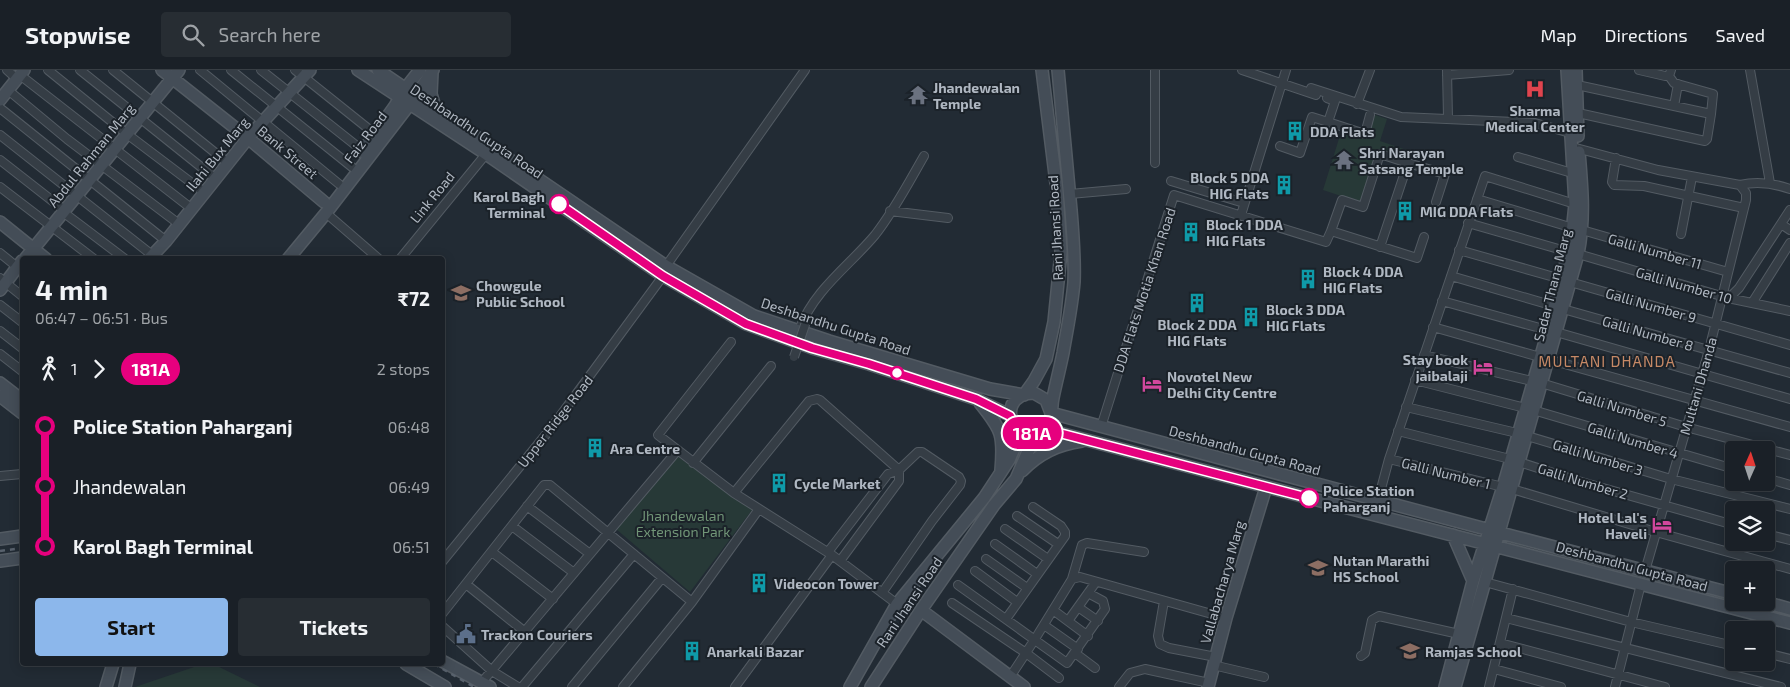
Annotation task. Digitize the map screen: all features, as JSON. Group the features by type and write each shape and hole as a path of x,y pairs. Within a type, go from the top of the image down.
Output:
{"street":[{"path":"7,70 21,74 192,209"},
{"path":"48,70 127,134 205,193"},
{"path":"80,70 216,179"},
{"path":"113,70 229,164"},
{"name":"Bank Street","path":"162,70 176,74 325,208"},
{"path":"200,70 339,184"},
{"path":"231,70 352,167"},
{"path":"261,70 363,151"},
{"name":"Deshbandhu Gupta Road","path":"358,70 405,98 486,154 746,324 813,343 1024,395"},
{"name":"Deshbandhu Gupta Road","path":"378,70 405,98 436,110 664,271 754,316 799,332 813,343 869,364 976,399 1010,416"},
{"name":"Faiz Road","path":"290,256 405,98 420,70"},
{"name":"Upper Ridge Road","path":"445,558 552,427 805,70"},
{"name":"Rani Jhansi Road","path":"1024,395 1046,359 1054,322 1062,252 1057,191 1042,70"},
{"name":"Rani Jhansi Road","path":"1051,413 1068,327 1074,282 1070,194 1058,70"},
{"path":"1155,70 1155,163"},
{"path":"1242,70 1335,101 1328,122"},
{"path":"1240,215 1286,70"},
{"path":"1358,104 1370,70"},
{"path":"1448,118 1447,72 1509,70"},
{"name":"Sadar Thana Marg","path":"1495,530 1574,253 1583,204 1570,133 1567,70"},
{"name":"Sadar Thana Marg","path":"1576,70 1578,113 1572,173 1578,229"},
{"path":"1578,113 1705,141 1707,139 1713,94 1674,83 1670,73 1639,70"},
{"path":"1750,70 1770,183"},
{"path":"283,256 325,208 339,184 375,134 405,98 433,71"},
{"path":"433,71 431,94 436,110"},
{"path":"303,72 375,134"},
{"name":"Ilahi Bux Marg","path":"151,256 166,241 248,138 289,94 303,72"},
{"path":"21,74 2,97 102,164 179,224"},
{"name":"Abdul Rahman Marg","path":"28,256 176,74"},
{"path":"1674,106 1678,84"},
{"path":"1577,85 1711,114"},
{"path":"1311,88 1401,117 1535,123 1570,133"},
{"path":"0,108 166,241"},
{"path":"1280,146 1300,153 1312,117 1364,134 1370,115"},
{"path":"0,136 77,195 149,256"},
{"path":"1574,148 1692,177 1740,185 1770,183 1790,189"},
{"name":"Link Road","path":"402,256 486,154"},
{"path":"1424,237 1417,258 1331,231 1342,198 1363,207 1380,154 1445,174 1436,202"},
{"path":"799,332 806,313 875,234 924,156"},
{"path":"1518,157 1572,173"},
{"path":"1616,158 1612,182 1614,185 1644,186 1688,196 1745,204 1746,193 1740,185"},
{"path":"0,160 122,256"},
{"path":"1380,247 1408,162"},
{"path":"1378,500 1388,459 1485,176 1575,204"},
{"path":"1681,234 1692,177"},
{"path":"1171,181 1244,203"},
{"path":"0,187 90,256"},
{"path":"1070,194 1126,189"},
{"name":"DDA Flats Motia Khan Road","path":"1101,427 1174,195 1326,242 1331,231"},
{"name":"Galli Number 11","path":"1477,199 1728,272"},
{"name":"Multani Dhanda","path":"1645,571 1716,324 1727,298 1728,272 1745,204"},
{"path":"325,208 376,256"},
{"path":"1727,298 1739,288 1790,210"},
{"path":"890,211 948,218"},
{"path":"0,222 42,256"},
{"name":"Galli Number 10","path":"1468,223 1727,298 1790,311"},
{"path":"1781,224 1790,230"},
{"path":"1752,303 1790,243"},
{"name":"Galli Number 9","path":"1459,250 1790,345"},
{"path":"0,254 20,264"},
{"name":"Abdul Rahman Marg","path":"2,284 20,267"},
{"name":"Galli Number 8","path":"1451,276 1790,373"},
{"path":"2,284 20,295"},
{"path":"1442,301 1790,398"},
{"path":"0,305 20,320"},
{"path":"794,357 806,322"},
{"path":"1433,327 1790,427"},
{"path":"0,331 20,346"},
{"path":"731,342 658,435 734,493 830,554 897,604"},
{"path":"0,354 20,369"},
{"name":"Galli Number 5","path":"1424,355 1537,382 1686,427 1790,455"},
{"path":"693,463 771,366"},
{"name":"Galli Number 4","path":"1415,380 1529,409 1725,467"},
{"path":"0,383 20,398"},
{"path":"1040,431 1049,422 1051,413 1049,404 1041,396 1034,393 1018,397 1013,402 1010,416 1016,428 1030,434 1040,431 1089,440 1484,543"},
{"path":"0,396 20,412"},
{"path":"734,493 809,401 814,399 820,400 899,470 899,481 840,561"},
{"path":"976,399 999,428 1003,451 1001,472"},
{"name":"Galli Number 3","path":"1406,407 1522,434 1671,479 1790,509"},
{"name":"Deshbandhu Gupta Road","path":"1051,413 1725,592"},
{"name":"Rani Jhansi Road","path":"850,687 897,604 984,498 1001,472 1015,446 1016,428"},
{"name":"Rani Jhansi Road","path":"871,687 921,610 994,505 1016,479 1040,431"},
{"name":"Galli Number 2","path":"1398,431 1515,461 1578,481 1725,522"},
{"path":"1016,479 1031,462 1046,452 1067,443 1089,440"},
{"path":"445,663 486,685 492,671 677,451"},
{"path":"735,687 888,474 899,470 917,453 922,452 959,477 961,481 882,593"},
{"name":"Galli Number 1","path":"1388,459 1507,488 1790,569"},
{"path":"0,476 20,474"},
{"path":"1775,480 1790,484"},
{"path":"445,610 544,485 548,484 608,531 692,602"},
{"name":"Vallabacharya Marg","path":"1208,685 1226,618 1266,487"},
{"path":"527,506 590,554"},
{"path":"1006,619 1065,536 1064,529 1033,506"},
{"path":"623,687 692,602 759,510"},
{"path":"1017,516 1058,544"},
{"path":"512,526 574,573"},
{"path":"1005,529 1048,559"},
{"path":"1445,687 1484,543 1495,530"},
{"path":"1456,687 1496,546 1495,530"},
{"path":"1453,535 1473,581"},
{"path":"0,539 20,536"},
{"path":"1775,536 1790,540"},
{"path":"1010,677 1072,579 1082,544 1087,543 1144,552"},
{"name":"Deshbandhu Gupta Road","path":"1484,543 1790,623"},
{"path":"995,544 1037,574"},
{"path":"492,552 553,599"},
{"path":"522,687 634,554"},
{"path":"0,561 20,558"},
{"path":"986,558 1027,588"},
{"path":"975,571 1017,602"},
{"path":"572,687 662,578"},
{"path":"1072,579 1080,578 1096,582 1226,618"},
{"path":"1068,621 1096,582"},
{"path":"1485,582 1632,622 1725,644"},
{"path":"466,584 525,632"},
{"path":"1615,687 1641,584"},
{"path":"958,585 1067,664 1106,610 1104,602 1088,593"},
{"path":"1490,687 1513,589"},
{"path":"1164,601 1158,642 1169,648 1264,678"},
{"path":"952,603 1026,653 1059,678"},
{"path":"1775,605 1790,609"},
{"path":"1078,607 1098,621"},
{"path":"921,610 1024,687"},
{"path":"1053,610 1088,636"},
{"path":"1362,656 1366,653 1372,620 1379,616 1459,634"},
{"path":"1506,618 1781,687"},
{"path":"1044,625 1095,668"},
{"path":"445,629 492,671 518,687"},
{"path":"1500,643 1665,687"},
{"path":"1775,655 1790,659"},
{"path":"106,687 112,666"},
{"path":"125,687 130,666"},
{"path":"409,666 445,687"},
{"path":"1494,669 1561,687"},
{"path":"1119,687 1130,673 1145,670 1208,685"}],"green space":[{"path":"1375,115 1387,119 1380,141 1413,152 1410,161 1378,152 1362,203 1323,190 1342,129 1367,137"},
{"name":"Jhandewalan Extension Park","path":"677,456 752,510 690,592 616,529"},
{"path":"197,666 217,666 260,687 135,687"}],"railway":[{"path":"0,551 20,548"},
{"path":"437,666 474,687"}],"bus line":[{"name":"181A","path":"559,204 663,276 746,324 783,339 869,364 976,399 1010,416 1016,428 1030,434 1044,429 1309,498"}],"place":[{"name":"Sharma Medical Center","path":"1535,89"},
{"name":"Jhandewalan Temple","path":"918,95"},
{"name":"DDA Flats","path":"1295,131"},
{"name":"Shri Narayan Satsang Temple","path":"1344,160"},
{"name":"Block 5 DDA HIG Flats","path":"1284,185"},
{"name":"Karol Bagh Terminal","path":"559,204"},
{"name":"MIG DDA Flats","path":"1405,211"},
{"name":"Block 1 DDA HIG Flats","path":"1191,232"},
{"name":"Block 4 DDA HIG Flats","path":"1308,279"},
{"name":"Chowgule Public School","path":"461,293"},
{"name":"Block 2 DDA HIG Flats","path":"1197,303"},
{"name":"Block 3 DDA HIG Flats","path":"1251,317"},
{"name":"Stay book jaibalaji","path":"1483,367"},
{"name":"Novotel New Delhi City Centre","path":"1152,384"},
{"name":"Ara Centre","path":"595,448"},
{"name":"Cycle Market","path":"779,483"},
{"name":"Police Station Paharganj","path":"1309,498"},
{"name":"Hotel Lal's Haveli","path":"1662,525"},
{"name":"Nutan Marathi HS School","path":"1318,568"},
{"name":"Videocon Tower","path":"759,583"},
{"name":"Trackon Couriers","path":"466,634"},
{"name":"Anarkali Bazar","path":"692,651"},
{"name":"Ramjas School","path":"1410,651"}],"district":[{"name":"MULTANI DHANDA","path":"1607,361"}]}
